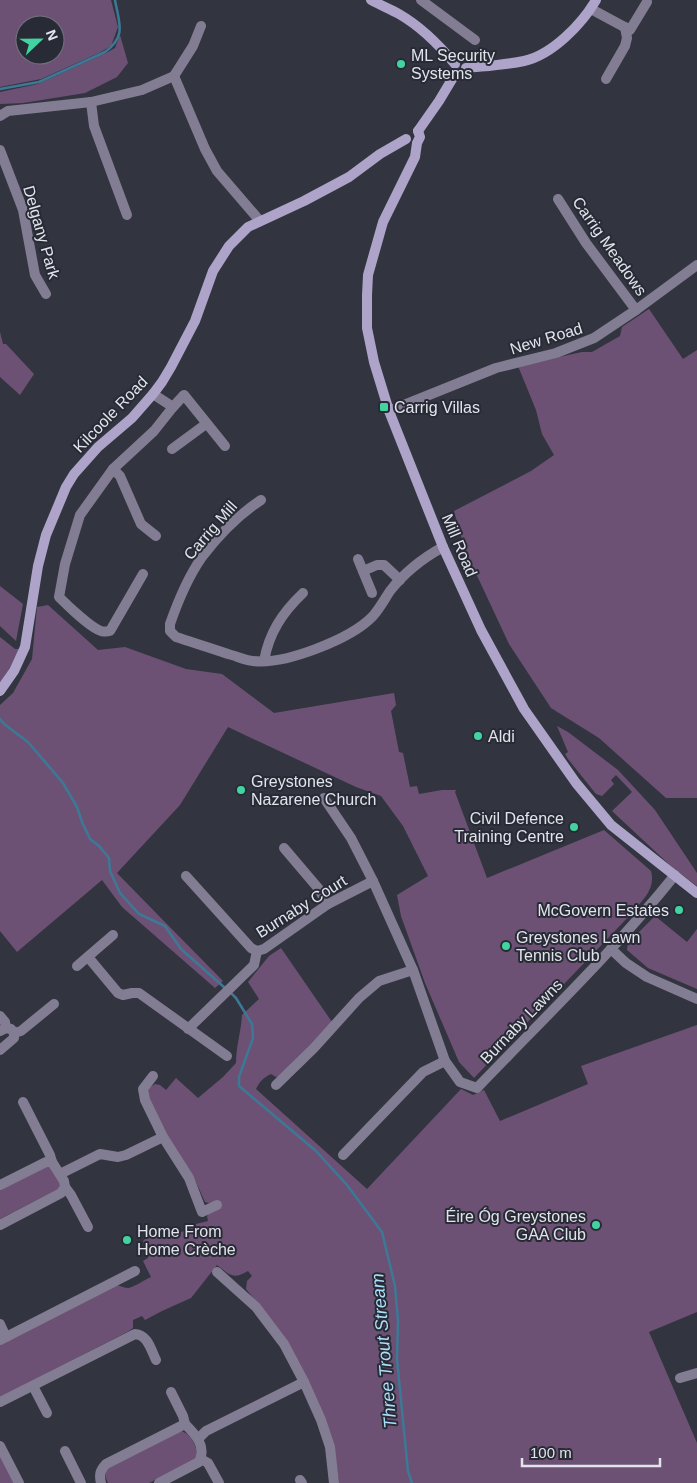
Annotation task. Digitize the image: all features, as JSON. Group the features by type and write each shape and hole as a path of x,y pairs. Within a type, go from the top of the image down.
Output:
{"main road":[{"path":"371,0 401,15 428,36 455,64"},
{"path":"466,68 534,58 577,28 594,5"},
{"path":"455,64 462,63 466,68"},
{"path":"418,131 440,101 454,76 452,70 455,64"},
{"path":"454,76 463,76 466,68"},
{"path":"409,131 418,131 420,137 417,143 411,144 406,139 406,134 409,131"},
{"name":"Kilcoole Road","path":"0,691 14,671 25,647 44,541 66,487 74,474 98,447 132,418 154,394 171,368 194,321 214,271 229,246 248,227 304,201 349,177 380,154 406,139"},
{"name":"Mill Road","path":"417,143 415,157 383,222 368,275 366,295 367,328 374,362 389,411 443,547 481,630 524,709 546,743 611,825 697,893"}],"street":[{"path":"421,0 475,40"},
{"path":"594,5 630,30 647,2"},
{"path":"0,116 8,111 91,102 142,90 174,76 193,46 200,26"},
{"path":"606,79 625,46 627,38 625,27"},
{"path":"174,76 205,149 217,172 260,221"},
{"path":"91,102 94,126 128,215"},
{"name":"Delgany Park","path":"0,150 23,210 36,276 46,294"},
{"name":"Carrig Meadows","path":"558,199 586,243 636,310"},
{"name":"New Road","path":"389,411 496,368 556,353 594,338 697,265"},
{"path":"154,394 173,407"},
{"path":"143,574 110,631 102,632 87,622 59,597 65,564 80,515 113,470 154,431 184,395 225,446"},
{"path":"172,448 206,424"},
{"path":"113,470 120,476 141,524 156,536"},
{"name":"Carrig Mill","path":"261,500 240,516 202,557 187,583 170,624 170,631 176,637 253,661 289,658 317,649 353,631 371,618 404,575 431,553 443,547"},
{"path":"358,559 372,593"},
{"path":"363,571 377,565 384,565 400,580"},
{"path":"264,661 268,642 275,628 287,610 304,594"},
{"name":"Burnaby Lawns","path":"324,798 351,838 373,880 413,970 444,1061 460,1082 477,1088 638,920 674,875"},
{"path":"284,848 318,888 328,904"},
{"name":"Burnaby Court","path":"186,876 251,948 257,951 328,904 373,880"},
{"path":"77,966 113,935"},
{"path":"611,949 626,963 647,977 697,999"},
{"path":"188,1029 254,965 257,951"},
{"path":"88,956 118,993 123,995 132,992 139,993 227,1056"},
{"path":"276,1085 314,1048 359,998 379,981 413,970"},
{"path":"7,1031 21,1031 54,1004"},
{"path":"0,1016 5,1022 7,1031 14,1038 0,1050"},
{"path":"343,1155 424,1072 444,1061"},
{"path":"153,1076 143,1089 145,1100 163,1137 189,1178 202,1212 217,1206"},
{"path":"23,1102 52,1162 88,1228"},
{"path":"60,1174 100,1154 118,1157 126,1155 163,1137"},
{"path":"0,1185 46,1162 52,1162"},
{"path":"0,1225 61,1193 65,1187"},
{"path":"0,1324 3,1338 135,1271"},
{"path":"217,1272 256,1307 284,1344 321,1420 330,1447 334,1483"},
{"path":"0,1402 135,1334 143,1336 148,1342 156,1360"},
{"path":"680,1378 697,1373"},
{"path":"199,1438 206,1431 304,1382"},
{"path":"33,1386 47,1413"},
{"path":"159,1483 199,1462 202,1456 199,1438 184,1424 183,1416 171,1392"},
{"path":"101,1483 101,1469 106,1464 184,1424"},
{"path":"0,1446 20,1483"},
{"path":"65,1451 81,1483"},
{"path":"201,1459 208,1463 218,1483"}],"shaded area":[{"path":"0,0 111,0 118,27 111,46 41,79 0,87"},
{"path":"120,35 128,63 117,77 85,93 23,103 0,104 0,92 38,84 106,53 115,48"},
{"path":"649,309 683,359 697,350 697,798 666,798 599,738 551,708 509,644 465,550 454,511 531,471 554,455 542,434 536,410 518,366 582,352 592,352 620,336 622,327"},
{"path":"0,332 3,344 6,344 34,374 20,395 0,377"},
{"path":"0,586 23,604 16,641 0,626"},
{"path":"48,605 98,650 125,647 186,669 222,674 274,713 394,693 396,705 391,711 399,752 403,753 410,787 417,786 419,794 442,790 456,790 455,792 487,878 604,830 651,871 652,883 650,889 632,913 474,1078 459,1062 425,983 401,916 397,895 428,876 403,826 381,796 356,787 228,727 180,805 117,873 223,981 215,988 122,907 102,880 17,952 0,931 0,705 13,693 32,659 37,607"},
{"path":"0,637 15,649 19,649 0,684"},
{"path":"557,726 568,732 618,770 655,810 697,873 697,886 673,868 612,811 632,792 616,775 611,780 614,784 602,796 596,794 565,754 568,752"},
{"path":"655,916 687,942 697,929 697,989 648,968 627,950 628,943"},
{"path":"281,948 332,1022 281,1076 268,1075 256,1089 367,1189 461,1089 473,1095 484,1090 500,1121 588,1084 581,1066 697,1025 697,1312 649,1332 697,1443 697,1483 339,1483 334,1445 264,1311 246,1289 247,1281 252,1276 248,1271 235,1276 217,1265 191,1298 145,1320 142,1316 133,1320 133,1328 129,1331 0,1397 0,1345 117,1285 129,1288 151,1277 143,1261 148,1258 149,1253 143,1241 150,1234 163,1236 174,1234 208,1221 207,1216 209,1213 220,1207 218,1200 209,1203 205,1202 196,1182 172,1144 147,1095 149,1088 155,1084 160,1085 166,1090 176,1078 198,1098 236,1063 242,1015 259,999 248,982 269,956"},
{"path":"46,1167 51,1167 61,1185 60,1188 0,1219 0,1190"},
{"path":"180,1431 187,1434 195,1445 197,1457 192,1461 149,1483 108,1483 105,1475 108,1467"},
{"path":"0,1456 14,1483 0,1483"}],"waterway":[{"path":"0,89 39,82 105,52 112,46 119,35 120,29 115,0"},
{"name":"Three Trout Stream","path":"0,719 28,742 63,783 77,807 90,839 109,858 110,871 120,893 139,914 165,926 181,949 225,988"},
{"name":"Three Trout Stream","path":"229,991 236,998 252,1024 253,1038 239,1077 239,1086 316,1151 347,1185 382,1232 395,1286 398,1321 397,1360 408,1471 412,1483"}],"place":[{"name":"ML Security Systems","path":"401,64"},
{"name":"Carrig Villas","path":"384,407"},
{"name":"Aldi","path":"478,736"},
{"name":"Greystones Nazarene Church","path":"241,790"},
{"name":"Civil Defence Training Centre","path":"574,827"},
{"name":"McGovern Estates","path":"679,910"},
{"name":"Greystones Lawn Tennis Club","path":"506,946"},
{"name":"Éire Óg Greystones GAA Club","path":"596,1225"},
{"name":"Home From Home Crèche","path":"127,1240"}]}
